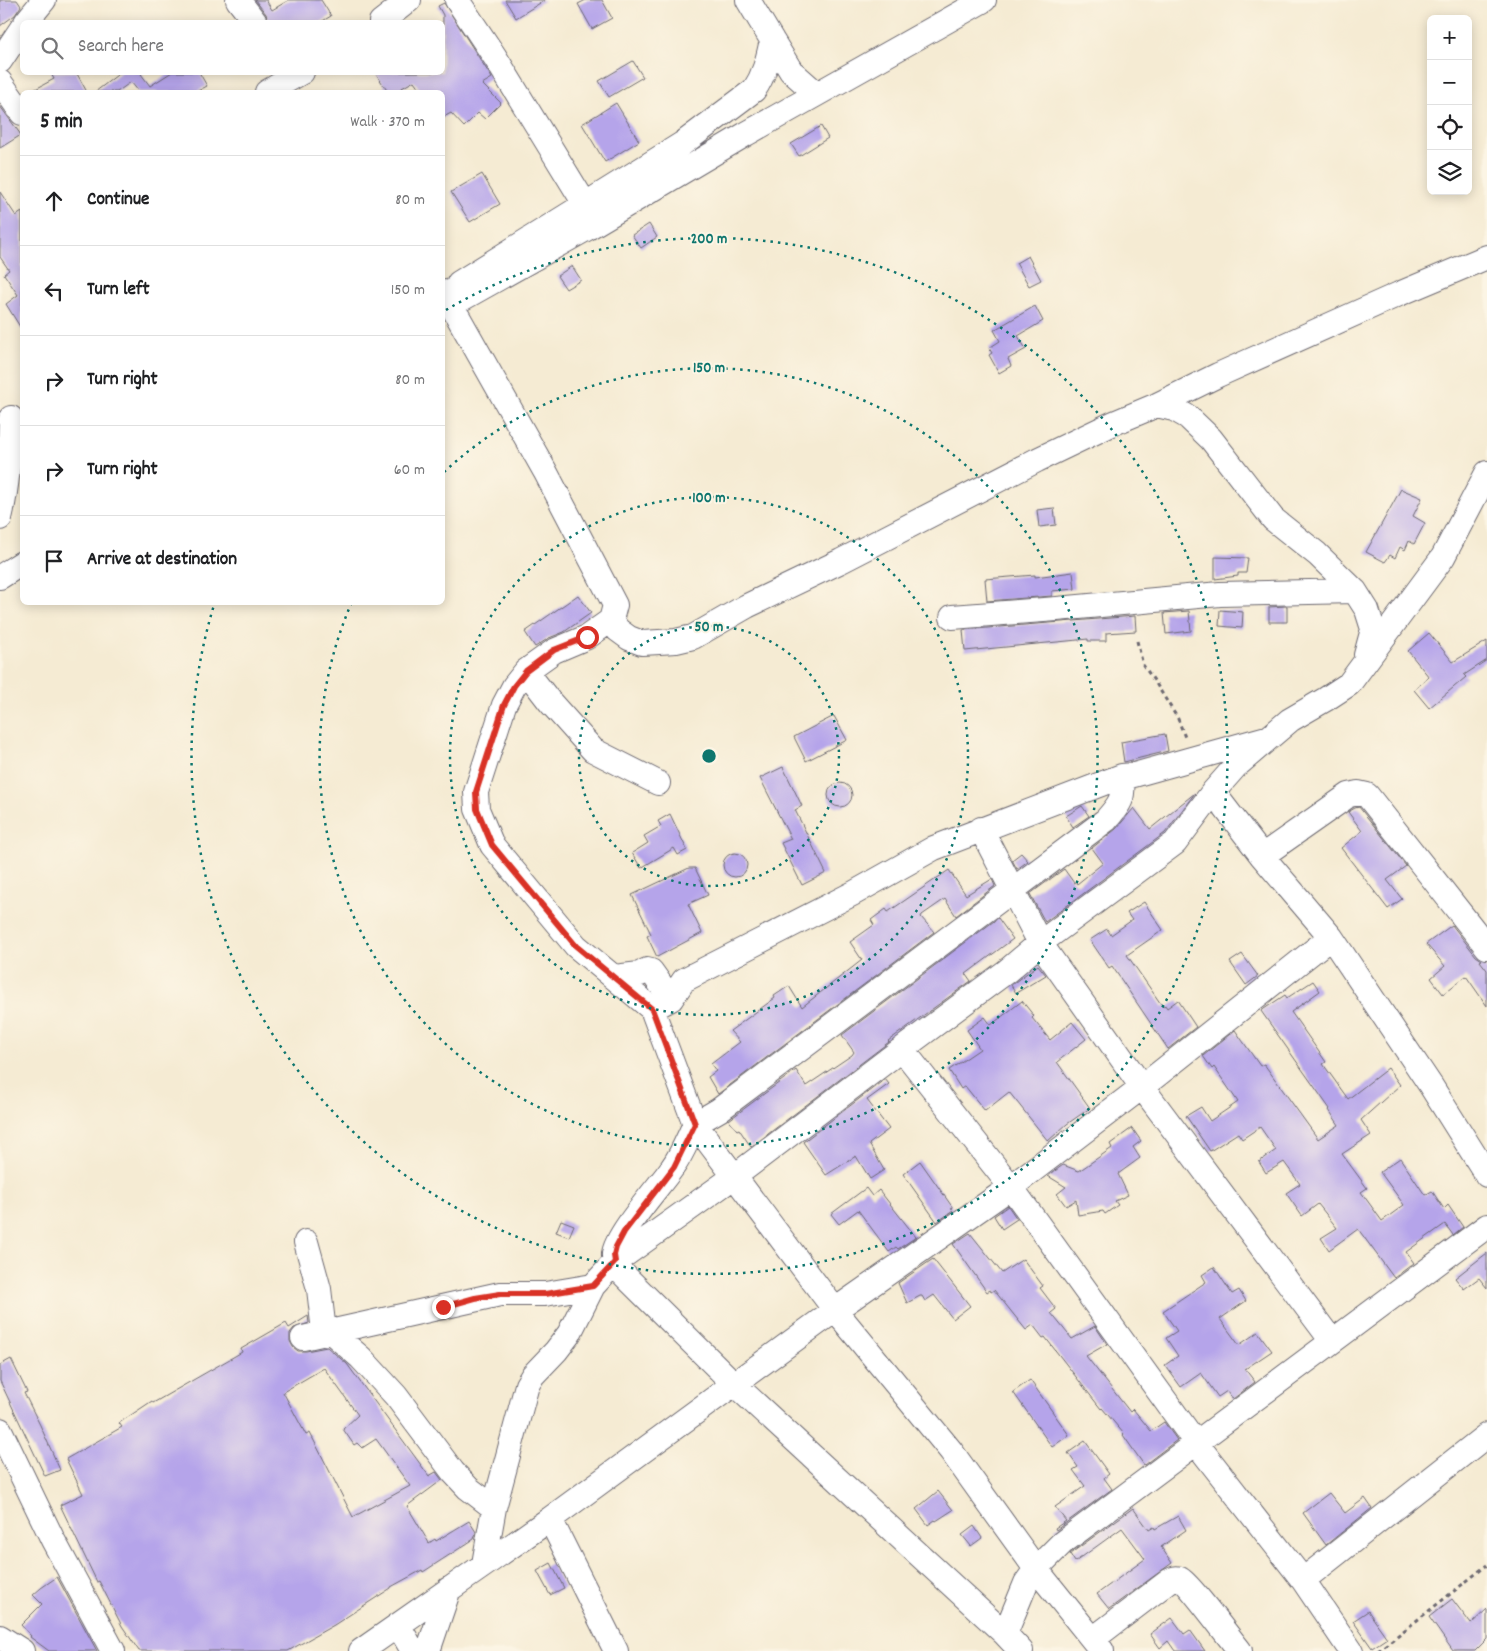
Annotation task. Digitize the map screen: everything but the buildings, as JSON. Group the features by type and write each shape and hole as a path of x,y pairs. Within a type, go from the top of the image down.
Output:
{"street":[{"path":"28,20 44,0"},
{"path":"238,0 253,20"},
{"path":"384,20 410,0"},
{"path":"457,0 495,57 585,204"},
{"path":"748,0 791,71 817,94"},
{"path":"446,297 586,229 746,134 984,0"},
{"path":"0,61 20,31"},
{"path":"446,297 585,204 682,144 754,90 767,65 772,40"},
{"path":"270,90 291,75"},
{"path":"0,82 20,109"},
{"path":"682,144 746,134"},
{"path":"611,620 618,630 629,638 642,643 676,641 693,637 747,606 841,561 1037,460 1114,423 1157,406 1227,371 1399,294 1487,257"},
{"path":"446,297 545,471 615,605 611,620 587,637 554,650 526,671 514,686 504,705 476,792 477,809 492,845 576,946 614,976 662,1004 695,1124 835,1310 950,1451 1036,1569 1097,1645 1169,1581 1175,1578 1182,1579 1240,1651"},
{"path":"1157,406 1174,409 1188,417 1211,439 1273,519 1317,554 1355,590 1368,610 1373,629 1364,661"},
{"path":"0,518 10,460 11,418"},
{"path":"484,1564 494,1508 527,1385 569,1334 593,1286 615,1262 735,1176 1007,971 1040,942 1175,843 1235,767 1290,720 1349,684 1364,661 1443,556 1487,474"},
{"path":"0,577 20,564"},
{"path":"952,617 1220,594 1355,590"},
{"path":"526,671 592,750 658,784"},
{"path":"662,1004 684,980 854,893 934,848 1122,776 1134,775 1200,758 1270,737"},
{"path":"1012,1645 733,1384 628,1280 620,1271 615,1262 614,1255 624,1232 674,1167 695,1124 719,1110 1106,820 1124,793 1122,776"},
{"path":"1214,792 1262,856 1331,937 1432,1086 1487,1175"},
{"path":"1262,856 1350,795 1358,793 1367,795 1487,947"},
{"path":"981,829 1040,942 1142,1087 1332,1342"},
{"path":"361,1651 550,1519 835,1310 1011,1187 1142,1087 1331,937"},
{"path":"902,1049 1011,1187 1196,1443 1303,1580 1351,1651"},
{"path":"1012,1645 1022,1591 1036,1569 1062,1543 1487,1226"},
{"path":"306,1242 319,1288 323,1323 361,1358 396,1396 453,1472 468,1488 494,1508"},
{"path":"302,1338 500,1294 545,1294 593,1286"},
{"path":"0,1430 53,1540 113,1651"},
{"path":"1303,1580 1487,1435"},
{"path":"550,1519 616,1651"},
{"path":"428,1651 450,1589"},
{"path":"398,1625 413,1651"},
{"path":"0,1637 22,1651"}],"path":[{"path":"1137,641 1143,665 1178,720 1190,746 1200,758"},
{"path":"1378,1651 1487,1565"}],"route":[{"path":"443,1307 475,1298 500,1294 545,1294 593,1286 615,1262 616,1247 624,1232 674,1167 695,1124 652,1009 576,946 492,845 477,809 476,792 488,752 504,705 514,686 526,671 554,650 587,637"}]}
